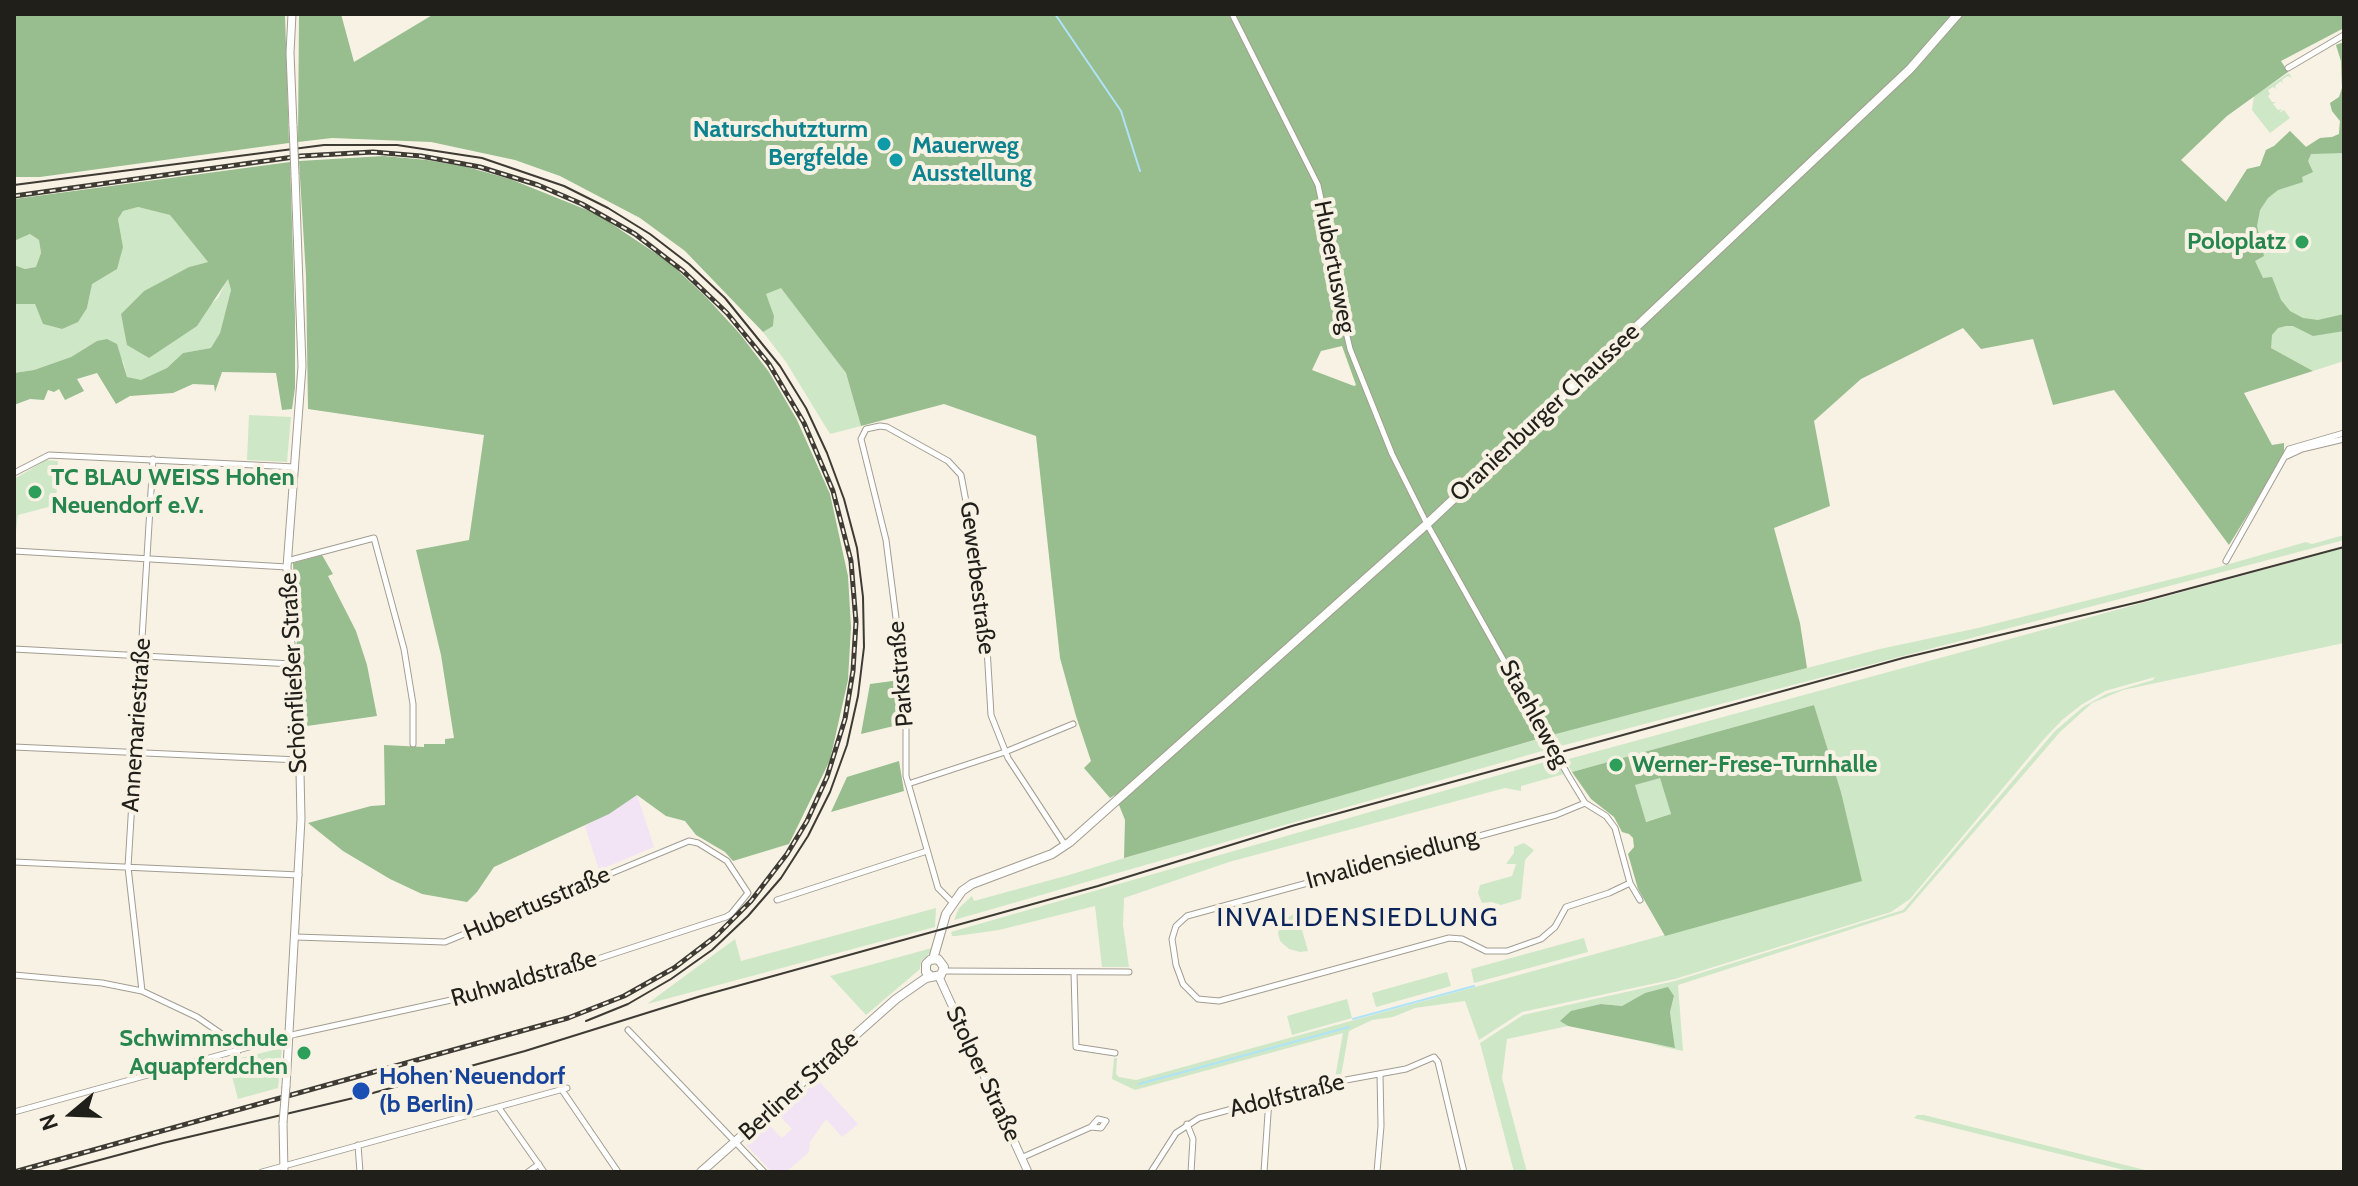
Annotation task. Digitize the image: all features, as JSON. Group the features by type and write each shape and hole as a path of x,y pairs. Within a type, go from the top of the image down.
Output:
{"main road":[{"name":"Schönfließer Straße","path":"285,1169 283,1123 299,875 299,724 292,664 287,564 302,366 290,53 292,14"},
{"name":"Oranienburger Chaussee","path":"1066,845 1427,524 1910,69 1958,14"},
{"path":"938,969 944,921 954,902 982,881 1052,854 1066,845"},
{"name":"Berliner Straße","path":"701,1172 896,999 926,967 938,969"},
{"name":"Berliner Straße","path":"896,999 938,969"},
{"name":"Stolper Straße","path":"938,969 1028,1172"}],"street":[{"name":"Hubertusweg","path":"1232,14 1318,185 1334,280 1350,349 1392,454 1427,524"},
{"path":"2288,68 2344,35"},
{"name":"Gewerbestraße","path":"861,438 867,429 885,426 948,461 961,475 984,601 990,710 1005,752 1066,845"},
{"path":"2226,561 2287,456 2344,436"},
{"name":"Parkstraße","path":"861,438 889,558 907,703 905,766 908,784 938,889 954,902"},
{"path":"14,473 47,455 295,467"},
{"name":"Annemariestraße","path":"142,991 128,867 153,459"},
{"name":"Staehleweg","path":"1427,524 1585,803 1606,816 1615,828 1630,883 1640,900"},
{"path":"14,551 287,564 374,538 404,649 413,704 413,744"},
{"path":"14,649 292,664"},
{"path":"908,784 1005,752 1073,724"},
{"path":"14,747 299,760"},
{"name":"Invalidensiedlung","path":"1585,803 1556,815 1187,916 1176,926 1172,939 1183,984 1198,999 1219,1001 1453,937 1486,951 1507,951 1541,939 1555,927 1566,907 1630,883"},
{"name":"Hubertusstraße","path":"296,937 445,942 689,841 698,843 727,861 748,892 747,896"},
{"path":"777,900 927,851"},
{"path":"14,862 299,875"},
{"name":"Ruhwaldstraße","path":"14,1112 290,1037 515,986 726,917 747,896"},
{"path":"938,969 1129,972"},
{"path":"1074,972 1071,1045 1078,1049 1115,1053"},
{"path":"14,975 102,983 142,991 197,1017 236,1044 238,1051"},
{"path":"628,1030 764,1172"},
{"name":"Adolfstraße","path":"1187,1124 1324,1084 1406,1069 1432,1057 1437,1059 1464,1172"},
{"path":"1377,1172 1381,1126 1380,1074"},
{"path":"262,1172 285,1169 358,1145 564,1089 618,1172"},
{"path":"1264,1172 1269,1099"},
{"path":"499,1108 544,1172"},
{"path":"1151,1172 1176,1133 1187,1124 1193,1139 1191,1172"},
{"path":"1021,1158 1091,1127"},
{"path":"358,1145 360,1172"},
{"path":"528,1172 539,1164"}],"shaded area":[{"path":"637,795 654,847 599,870 585,826"},
{"path":"818,1080 858,1124 842,1137 826,1119 810,1142 809,1152 786,1172 772,1172 746,1145 769,1125 782,1138 792,1129 779,1115"}],"green space":[{"path":"14,14 285,14 289,143 40,177 14,177"},
{"path":"299,14 341,14 354,62 434,14 2344,14 2344,28 2281,61 2288,72 2227,116 2181,160 2226,202 2247,169 2260,166 2266,150 2290,131 2306,147 2320,138 2339,134 2340,121 2330,103 2339,97 2342,88 2341,61 2336,45 2344,42 2344,153 2311,154 2308,161 2313,172 2302,177 2303,182 2278,190 2268,198 2260,210 2257,226 2264,256 2255,261 2263,278 2272,277 2281,300 2290,311 2303,318 2318,320 2344,314 2344,331 2313,336 2293,326 2286,326 2278,328 2272,335 2271,348 2313,371 2244,393 2272,445 2284,443 2284,456 2229,545 2114,390 2053,405 2033,339 1981,349 1963,328 1861,379 1814,421 1830,506 1774,528 1800,623 1807,668 1552,735 1124,858 1125,820 1115,795 1110,798 1084,768 1091,761 1060,658 1036,436 944,404 861,426 846,373 781,288 766,294 774,316 773,326 763,332 685,251 640,218 560,176 515,160 431,142 332,138 298,142","holes":["1342,346 1356,385 1312,370 1321,351"]},
{"path":"2344,42 2344,361 2313,371 2271,348 2180,160 2226,202 2247,169 2260,166 2266,150 2290,131 2306,147 2320,138 2339,134 2340,121 2330,103 2339,97 2342,88 2341,61 2336,45"},
{"path":"2289,73 2292,78 2288,76 2282,80 2283,84 2281,81 2275,86 2276,89 2268,90 2272,102 2276,102 2273,104 2278,110 2282,109 2279,113 2284,110 2290,118 2270,133 2252,110 2254,96"},
{"path":"384,156 467,167 510,179 597,214 670,263 740,334 769,372 797,420 830,494 848,576 851,627 848,680 830,760 789,844 733,861 725,852 696,835 685,821 666,816 637,795 609,814 494,867 467,902 422,894 390,879 343,851 308,823 385,805 384,745 424,747 424,744 445,744 445,739 454,738 441,655 416,550 469,540 484,435 308,409 306,276 299,161"},
{"path":"290,162 295,317 292,409 282,410 276,373 222,372 215,392 214,385 193,384 173,393 130,396 116,404 97,373 77,379 84,391 65,400 59,389 54,392 48,390 44,400 30,399 14,405 14,373 34,370 71,357 97,341 107,339 117,344 127,377 141,380 167,368 183,353 211,348 220,333 231,290 228,279 197,326 149,358 127,345 121,314 144,291 189,267 208,262 170,215 138,207 123,211 118,219 123,247 117,269 92,284 87,308 78,322 62,329 43,324 35,304 14,304 14,265 25,269 36,267 41,253 39,240 30,234 14,241 14,199"},
{"path":"138,207 170,215 208,262 189,267 144,291 121,314 128,345 149,358 218,298 228,278 231,290 220,333 212,348 183,353 167,368 141,381 127,377 123,361 97,341 71,357 34,370 14,373 14,304 35,304 43,324 62,329 87,308 92,283 123,247 118,219 123,211"},
{"path":"30,234 39,240 41,253 37,267 25,269 14,265 14,241"},
{"path":"781,287 846,373 861,426 830,434 786,362 763,332 773,325 774,316 765,294"},
{"path":"249,415 291,417 287,462 247,460"},
{"name":"TC BLAU WEISS Hohen Neuendorf e.V.","path":"46,460 58,461 56,505 18,515 14,547 14,479"},
{"path":"2344,535 2344,540 1557,747 1550,735 1880,649 1978,628 2306,542 2312,544"},
{"path":"2344,548 2344,643 2123,690 2092,703 2060,732 1905,912 1678,985 1683,1051 1650,1044 1675,1047 1670,1012 1674,997 1645,993 1622,1006 1601,1004 1561,1021 1568,1026 1507,1039 1502,1078 1527,1172 1514,1172 1480,1043 1523,1015 1675,981 1903,910 2055,731 2083,707 2106,694 2155,677 2105,691 2062,720 1910,899 1891,912 1675,979 1522,1012 1479,1040 1465,1001 1415,1008 1393,1017 1372,1020 1349,1031 1341,1076 1335,1078 1343,1033 1135,1090 1112,1079 1114,1058 1117,1058 1116,1074 1119,1077 1136,1080 1861,881 1841,792 1814,705 1572,772 1565,760"},
{"path":"322,555 333,574 328,576 356,631 367,665 377,716 307,726 297,651 293,563"},
{"path":"900,680 902,724 861,734 870,684"},
{"path":"1814,705 1841,792 1862,881 1665,936 1638,889 1628,854 1634,847 1633,838 1622,832 1614,817 1591,799 1572,772","holes":["1660,778 1671,814 1646,822 1635,785"]},
{"path":"1543,738 1549,749 954,920 959,908 972,896 974,901 1069,875 1216,830"},
{"path":"1555,759 1564,774 1521,786 1521,791 1505,788 1229,862 1124,898 1123,925 1129,967 1102,967 1095,906 999,930 952,936 951,932"},
{"path":"899,761 904,791 831,812 847,777"},
{"path":"1660,777 1671,814 1645,822 1634,785"},
{"path":"1524,843 1534,850 1525,860 1521,899 1501,905 1482,903 1478,893 1480,885 1512,876 1516,864 1506,864 1514,853 1514,847"},
{"path":"936,908 935,927 647,1004 735,939 741,961"},
{"path":"1297,912 1308,951 1289,949 1280,941 1278,933 1281,922"},
{"path":"1584,938 1588,952 1474,983 1471,969"},
{"path":"932,948 921,961 920,969 866,1015 830,976"},
{"path":"1447,972 1451,986 1376,1007 1372,993"},
{"path":"1668,987 1674,996 1670,1012 1675,1048 1568,1026 1560,1021 1571,1011 1601,1004 1622,1006 1645,993"},
{"path":"1347,999 1352,1018 1292,1035 1287,1016"},
{"path":"282,1048 278,1088 238,1099 228,1061"},
{"path":"1917,1115 2153,1172 2132,1172 1914,1118"}],"waterway":[{"path":"1055,14 1121,111 1140,171"},
{"path":"1353,1019 1474,986"},
{"path":"1139,1084 1349,1027"}],"tram line":[{"path":"14,185 324,145 397,145 482,158 564,186 650,234 689,264 725,298 780,366 806,408 827,453 857,548 863,597 864,647 858,696 847,745 830,792 808,836 781,878 748,916 712,950 671,979 628,1004 586,1021"},
{"path":"55,1172 362,1096 525,1051 701,996 1098,886 1292,826 1903,658 2143,601 2344,547"}],"railway":[{"path":"14,196 301,156 373,152 421,156 480,167 538,185 582,204 635,234 683,271 727,313 769,364 804,423 833,491 851,561 856,622 853,671 845,719 827,777 807,821 787,854 751,901 716,936 674,968 624,996 568,1018 14,1172"}],"place":[{"name":"Naturschutzturm Bergfelde","path":"884,144"},
{"name":"Mauerweg Ausstellung","path":"896,160"},
{"name":"Poloplatz","path":"2302,242"},
{"name":"TC BLAU WEISS Hohen Neuendorf e.V.","path":"35,492"},
{"name":"Werner-Frese-Turnhalle","path":"1616,765"},
{"name":"Schwimmschule Aquapferdchen","path":"304,1053"},
{"name":"Hohen Neuendorf (b Berlin)","path":"361,1091"}],"district":[{"name":"INVALIDENSIEDLUNG","path":"1358,918"}]}
